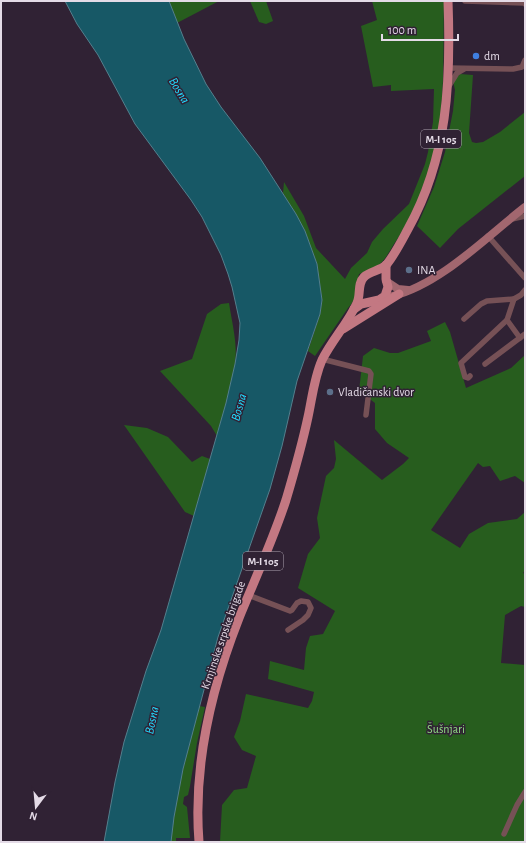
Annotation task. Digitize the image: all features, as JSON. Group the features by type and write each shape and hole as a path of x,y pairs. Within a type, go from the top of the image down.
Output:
{"main road":[{"name":"M-I 105","path":"353,310 358,302 361,280 367,275 386,265 412,222 432,173 444,122 448,86 448,1"},
{"path":"353,310 361,304 382,299 388,291 386,265"},
{"path":"370,274 379,274 386,280"},
{"path":"360,292 364,297 372,301"},
{"path":"337,334 350,324 400,294"},
{"name":"Krnjinske srpske brigade","path":"199,842 197,819 198,785 203,741 210,708 223,663 285,502 322,359 353,310"}],"street":[{"path":"465,1 525,4"},
{"path":"449,68 518,68 522,67 525,60"},
{"path":"448,86 457,73 466,68"},
{"path":"382,299 411,290 432,278 452,265 525,207"},
{"path":"509,219 525,216"},
{"path":"488,236 525,278"},
{"path":"386,280 398,289 411,290"},
{"path":"464,319 481,304 487,301 514,299 521,296 525,290"},
{"path":"470,376 468,378 465,377 461,363 507,320 514,299"},
{"path":"507,320 520,338"},
{"path":"485,364 525,334"},
{"path":"322,359 369,371 371,374 366,415"},
{"path":"248,595 290,611 301,601 308,602 311,608 308,615 288,630"},
{"path":"504,834 517,805 525,792"}],"green space":[{"path":"169,1 219,1 177,23"},
{"path":"250,1 266,1 273,21 266,24 259,22"},
{"path":"372,1 444,1 443,80 439,128 433,157 424,187 404,228 381,263 374,268 359,274 356,295 352,303 315,356 308,351 320,314 322,300 317,264 305,231 283,193 284,182 304,216 316,248 345,279 351,268 367,253 372,242 383,229 409,204 425,164 433,122 434,89 391,91 391,85 373,87 361,26 377,20"},
{"path":"460,74 473,75 469,133 472,142 483,142 500,132 525,112 525,176 458,229 440,248 417,226 434,187 445,152 453,111 455,90 453,81"},
{"path":"229,303 236,357 232,382 217,436 211,426 160,371 192,359 207,314 221,304"},
{"name":"Šušnjari","path":"445,322 450,332 466,388 511,368 525,355 525,483 515,476 500,481 490,466 483,467 478,463 431,530 460,548 469,534 488,523 517,519 525,512 525,570 523,573 525,574 525,607 521,606 505,615 501,663 525,665 525,842 220,842 222,805 234,790 247,788 256,756 242,750 234,737 240,721 246,694 308,708 312,701 314,692 268,679 270,661 304,670 306,648 310,636 323,634 335,611 298,588 308,554 320,538 317,518 326,476 334,468 336,459 334,440 382,480 409,458 387,443 375,429 375,403 359,391 363,356 374,348 390,353 398,353 431,341 427,331"},
{"path":"124,425 147,428 168,437 192,462 202,456 210,459 194,516 185,512"},
{"path":"199,706 205,707 188,795 184,797 183,804 187,807 190,838 176,838 176,842 171,842 178,790"}],"water":[{"name":"Bosna","path":"65,1 169,1 184,39 206,84 221,107 260,158 296,214 305,231 317,264 322,300 320,314 297,381 282,446 270,489 218,637 183,769 171,842 104,842 124,742 146,671 161,630 226,403 235,364 240,323 228,274 221,255 202,217 135,124 98,55 77,24"}],"place":[{"name":"dm","path":"476,56"},
{"name":"INA","path":"409,270"},
{"name":"Vladičanski dvor","path":"330,392"}]}
